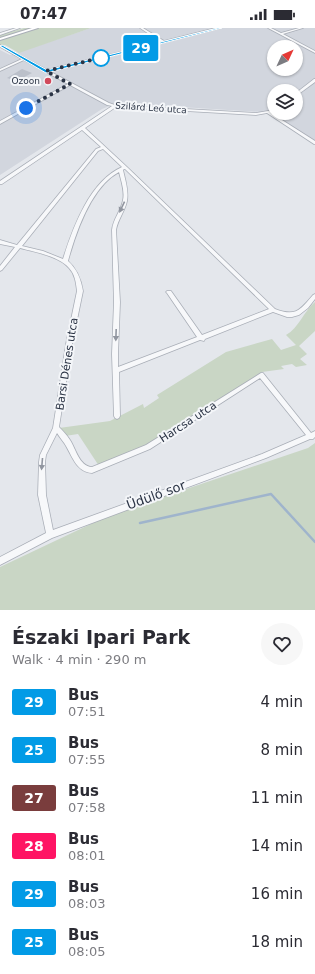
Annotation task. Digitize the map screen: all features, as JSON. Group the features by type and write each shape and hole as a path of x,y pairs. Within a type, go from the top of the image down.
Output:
{"street":[{"path":"0,34 19,28"},
{"path":"0,39 36,28"},
{"path":"141,28 163,42"},
{"path":"46,71 220,28"},
{"path":"269,28 315,52"},
{"path":"280,34 302,28"},
{"name":"Szilárd Leó utca","path":"0,46 70,84 115,106 249,114 267,113"},
{"path":"0,70 24,59"},
{"path":"303,89 315,80"},
{"path":"0,123 70,84"},
{"path":"0,183 115,106"},
{"path":"280,120 315,143"},
{"path":"83,128 274,310 287,316 298,314 315,296"},
{"path":"0,269 17,246 97,150 104,147"},
{"path":"0,242 65,262 70,244 90,201 109,177 116,171 124,168"},
{"path":"117,416 117,302 114,230 115,222 125,201 124,168"},
{"name":"Barsi Dénes utca","path":"50,535 42,495 42,462 43,456 56,428 69,344 80,291 79,282 76,276 65,262"},
{"path":"169,292 202,338"},
{"path":"116,371 274,310"},
{"name":"Harcsa utca","path":"56,428 68,443 81,466 92,470 148,447 261,375 313,435"},
{"name":"Üdülő sor","path":"0,561 50,535 264,456 313,435"}],"shaded area":[{"path":"91,28 315,28 315,141 283,120 303,120 303,84 267,84 267,111 117,103 102,109 0,175 0,50 10,55"}],"green space":[{"path":"24,28 91,28 19,53 5,45 0,46 0,35"},
{"path":"315,302 315,331 299,346 307,354 300,359 307,365 296,367 292,364 281,366 284,369 262,372 148,445 99,466 78,434 65,436 59,428 110,421 143,404 144,408 159,398 157,395 226,352 272,339 281,350 296,345 286,335 298,324 307,310"},
{"path":"315,443 315,610 0,610 0,567 112,514 308,448"}],"building":[{"path":"22,69 32,73 17,81 7,78"}],"waterway":[{"path":"140,523 271,494 315,542"}],"bus line":[{"name":"29","path":"0,46 46,71 220,28"}],"place":[{"name":"Ozoon","path":"48,81"}],"route":[{"path":"26,108 70,84 46,71 104,57 101,58"}]}
